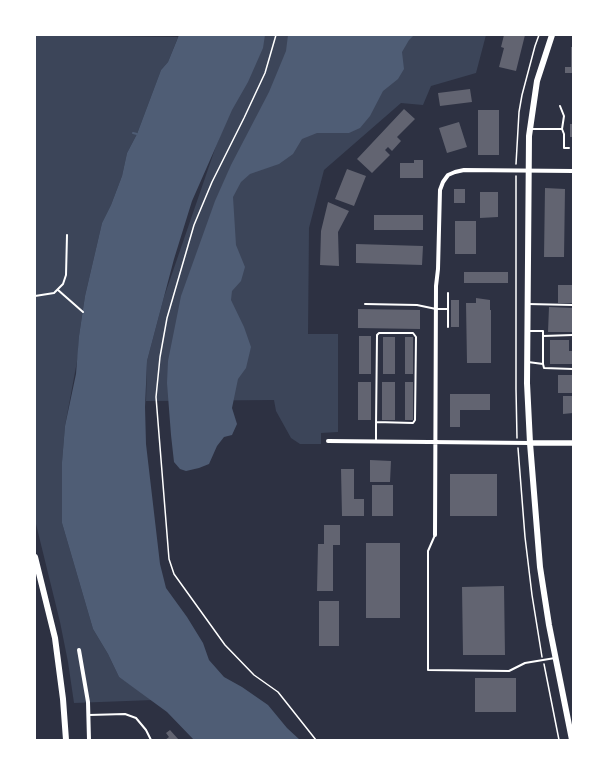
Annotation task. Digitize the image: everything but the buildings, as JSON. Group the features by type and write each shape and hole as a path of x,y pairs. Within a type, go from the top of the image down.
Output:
{"main road":[{"path":"552,35 536,81 530,129 528,171 527,362 530,442 540,567 546,611 572,740"},
{"path":"35,557 55,638 63,699 66,740"}],"street":[{"path":"435,536 434,442 436,286 438,269 440,190 443,182 448,176 455,172 464,170 573,171"},
{"path":"328,441 573,443"},
{"path":"79,650 88,702 89,740"}],"lane":[{"path":"560,106 564,116 562,129 564,134 564,148 569,148"},
{"path":"530,129 562,129"},
{"path":"35,296 54,293 63,284 66,275 67,235"},
{"path":"58,290 83,312"},
{"path":"448,293 448,327"},
{"path":"365,304 417,305 436,309 448,309"},
{"path":"527,304 573,305"},
{"path":"527,331 543,331 544,368 573,369"},
{"path":"376,422 412,423 415,420 416,336 413,333 379,332 377,335 376,422 376,442"},
{"path":"543,336 573,336"},
{"path":"527,362 543,364"},
{"path":"435,536 428,552 428,670 509,671 525,663 555,658"},
{"path":"89,715 125,714 136,718 146,730 151,740"}],"path":[{"path":"276,35 265,72 212,182 194,225 167,318 160,358 156,397 169,559 174,574 225,645 254,675 278,692 316,740"}],"shaded area":[{"path":"35,35 178,37 168,62 161,70 137,134 127,153 122,176 111,205 102,223 85,296 79,336 78,356 65,426 62,462 62,523 93,629 108,654 119,677 153,700 74,703 60,622 35,520"},
{"path":"179,35 265,35 263,48 248,82 232,110 192,201 174,259 147,361 145,407 146,444 160,564 166,588 187,617 203,643 209,660 224,677 242,687 268,705 287,728 300,740 194,740 167,712 119,677 108,654 93,629 62,523 62,462 65,426 76,374 79,336 85,296 102,223 111,205 122,176 127,153 137,134 161,70 168,62"},
{"path":"261,35 486,35 476,73 431,86 423,105 401,103 324,170 309,228 308,334 338,334 338,432 321,433 321,444 300,444 291,438 276,411 274,400 146,401 147,361 164,297 216,146"},
{"path":"288,35 414,35 409,40 402,52 404,69 398,79 383,91 370,116 360,128 349,133 317,133 302,139 293,154 279,164 250,174 241,182 233,197 236,245 245,267 241,281 232,291 231,300 244,327 251,347 246,368 238,379 232,408 237,424 232,435 224,437 217,446 209,464 186,471 180,469 174,462 167,383 168,361 181,296 215,201 231,165 269,92 286,51"}],"waterway":[{"path":"133,133 137,134"}]}
